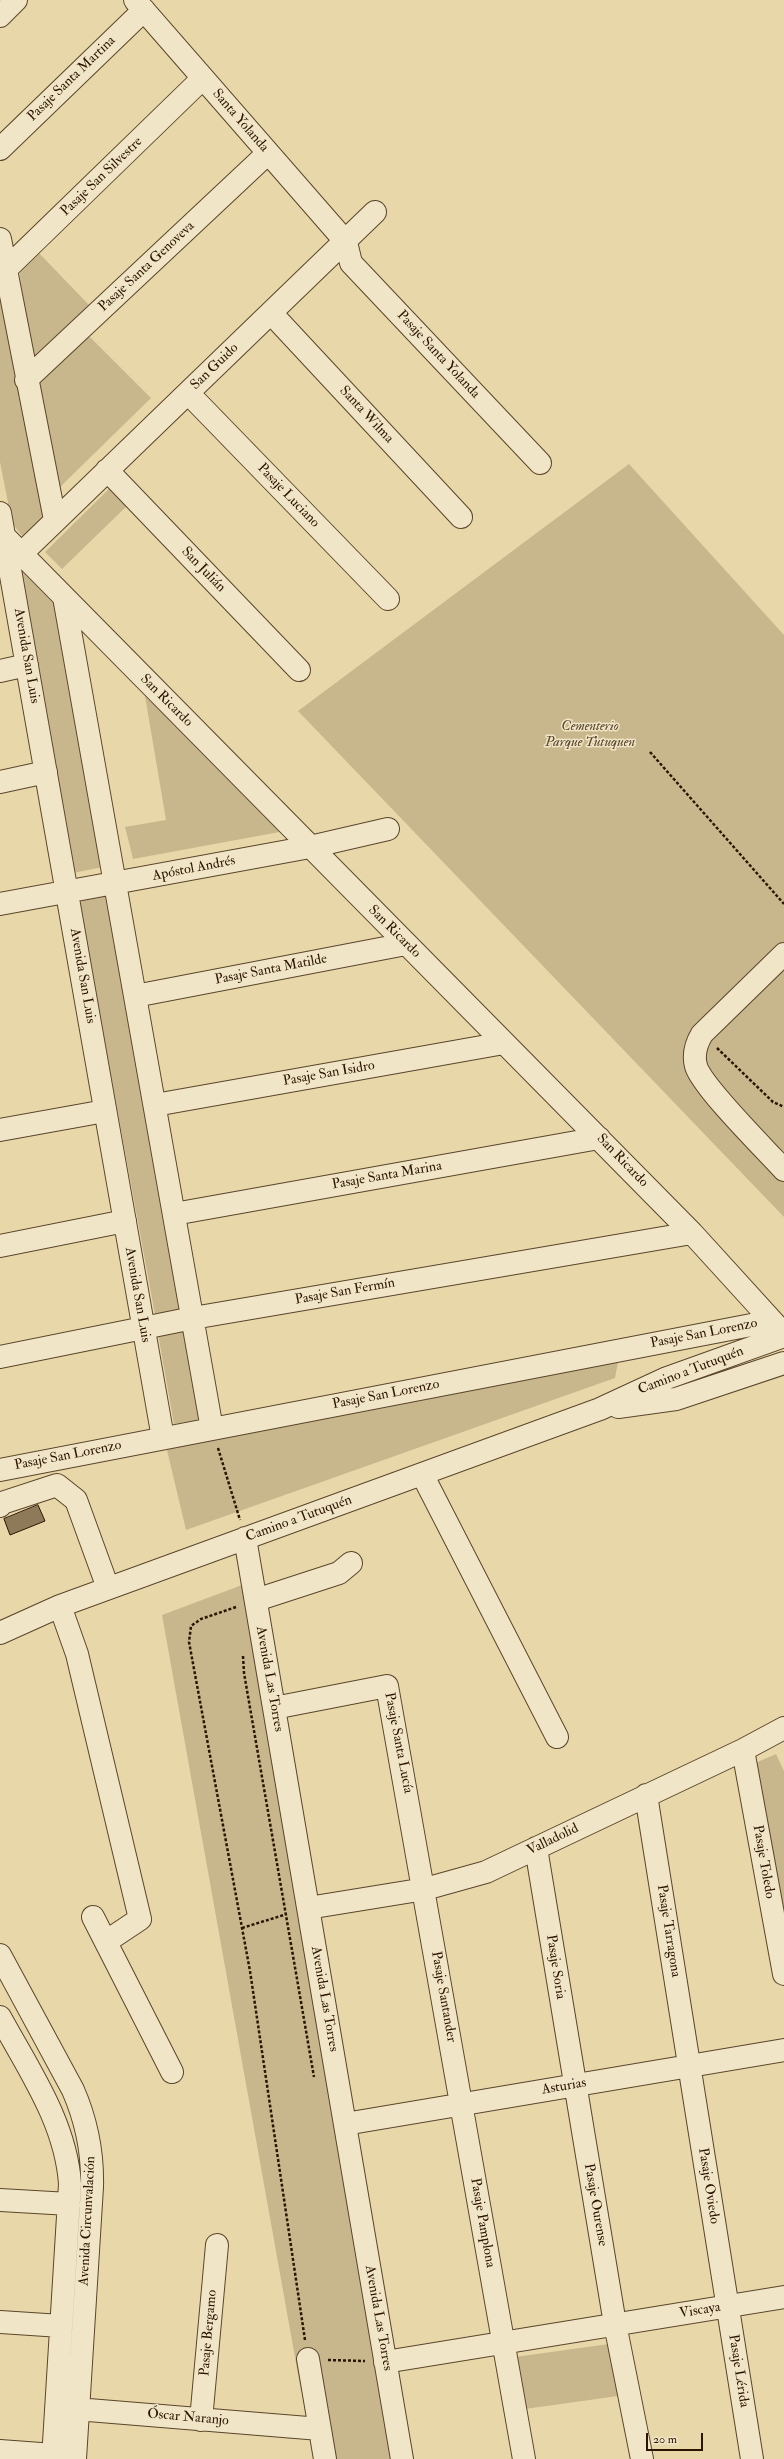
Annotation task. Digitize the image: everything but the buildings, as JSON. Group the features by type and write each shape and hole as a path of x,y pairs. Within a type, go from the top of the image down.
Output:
{"street":[{"path":"0,16 16,0"},
{"name":"Santa Yolanda","path":"140,5 346,242"},
{"name":"Pasaje Santa Martina","path":"0,149 140,5"},
{"name":"Pasaje San Silvestre","path":"2,273 203,78"},
{"name":"Pasaje Santa Genoveva","path":"26,380 268,153"},
{"name":"San Guido","path":"55,520 346,242 375,212"},
{"path":"0,239 2,273 55,520 7,547"},
{"name":"Pasaje Santa Yolanda","path":"346,242 350,262 540,463"},
{"name":"Santa Wilma","path":"271,313 461,517"},
{"name":"Pasaje Luciano","path":"188,393 388,599"},
{"name":"San Julián","path":"107,470 299,670"},
{"name":"Avenida San Luis","path":"0,513 163,1438"},
{"name":"San Ricardo","path":"7,547 64,597 599,1138 692,1233 780,1330"},
{"path":"64,597 212,1429"},
{"path":"0,670 27,665"},
{"path":"0,782 46,772"},
{"name":"Apóstol Andrés","path":"0,904 310,847 388,829"},
{"name":"Pasaje Santa Matilde","path":"135,996 406,944"},
{"path":"784,954 702,1034 696,1049 695,1058 702,1078 784,1170"},
{"name":"Pasaje San Isidro","path":"155,1105 504,1043"},
{"path":"0,1130 106,1111"},
{"name":"Pasaje Santa Marina","path":"174,1214 599,1138"},
{"path":"0,1246 124,1221"},
{"name":"Pasaje San Fermín","path":"0,1357 193,1318 692,1233"},
{"name":"Camino a Tutuquén","path":"0,1633 60,1606 108,1588 600,1409 666,1378 780,1330"},
{"name":"Pasaje San Lorenzo","path":"0,1470 212,1429 780,1330"},
{"name":"Camino a Tutuquén","path":"600,1409 676,1399 784,1363"},
{"path":"422,1474 557,1737"},
{"path":"0,1506 2,1503 58,1485 76,1500 108,1588"},
{"name":"Avenida Las Torres","path":"245,1538 402,2459"},
{"path":"256,1600 339,1573 351,1563"},
{"path":"60,1606 77,1654 140,1918 107,1941"},
{"name":"Pasaje Santa Lucía","path":"274,1708 387,1686 425,1889"},
{"name":"Valladolid","path":"308,1908 425,1889 486,1872 783,1731"},
{"name":"Pasaje Toledo","path":"743,1750 784,1974"},
{"name":"Pasaje Tarragona","path":"646,1795 690,2066"},
{"name":"Pasaje Soria","path":"536,1848 574,2086"},
{"name":"Pasaje Santander","path":"425,1889 462,2104"},
{"path":"93,1917 107,1941 172,2072"},
{"name":"Avenida Circunvalación","path":"0,1955 76,2097 88,2130 91,2149 92,2187 75,2459"},
{"path":"1,2023 31,2012"},
{"name":"Avenida Circunvalación","path":"1,2023 60,2132 69,2164 69,2204 54,2457"},
{"name":"Asturias","path":"345,2124 784,2050"},
{"name":"Pasaje Oviedo","path":"690,2066 727,2306"},
{"name":"Pasaje Ourense","path":"574,2086 615,2324"},
{"name":"Pasaje Pamplona","path":"462,2104 502,2343"},
{"path":"0,2200 69,2204"},
{"name":"Pasaje Bergamo","path":"201,2420 217,2246"},
{"name":"Viscaya","path":"385,2362 784,2297"},
{"name":"Pasaje Lérida","path":"727,2306 752,2459"},
{"path":"0,2322 61,2326"},
{"path":"615,2324 642,2459"},
{"path":"502,2343 524,2459"},
{"path":"308,2359 324,2459"},
{"name":"Óscar Naranjo","path":"56,2408 320,2429"},
{"path":"0,2451 54,2457"}],"path":[{"path":"650,752 784,904"},
{"path":"702,1034 773,1102 784,1107"},
{"path":"212,1429 245,1538"},
{"path":"256,1600 201,1619 191,1626 189,1642 242,1928 308,2359 385,2362"},
{"path":"242,1928 308,1908"}],"green space":[{"path":"37,251 89,305 30,361 19,268"},
{"path":"0,288 44,506 43,517 23,537 12,523 0,462"},
{"path":"89,336 151,398 57,490 36,386"},
{"name":"Cementerio Parque Tutuquen","path":"629,464 784,635 784,1217 298,711"},
{"path":"113,485 130,503 62,569 45,552"},
{"path":"19,568 64,607 108,866 73,873"},
{"path":"145,696 285,831 133,859 125,827 166,820"},
{"path":"112,892 183,1315 156,1320 78,897"},
{"path":"191,1329 206,1419 174,1424 158,1334"},
{"path":"618,1362 615,1378 186,1530 166,1446"},
{"path":"242,1585 391,2459 336,2459 325,2388 301,2391 162,1615"},
{"path":"776,1754 784,1771 784,1919 753,1764"},
{"path":"609,2344 618,2396 525,2409 515,2357"}]}
